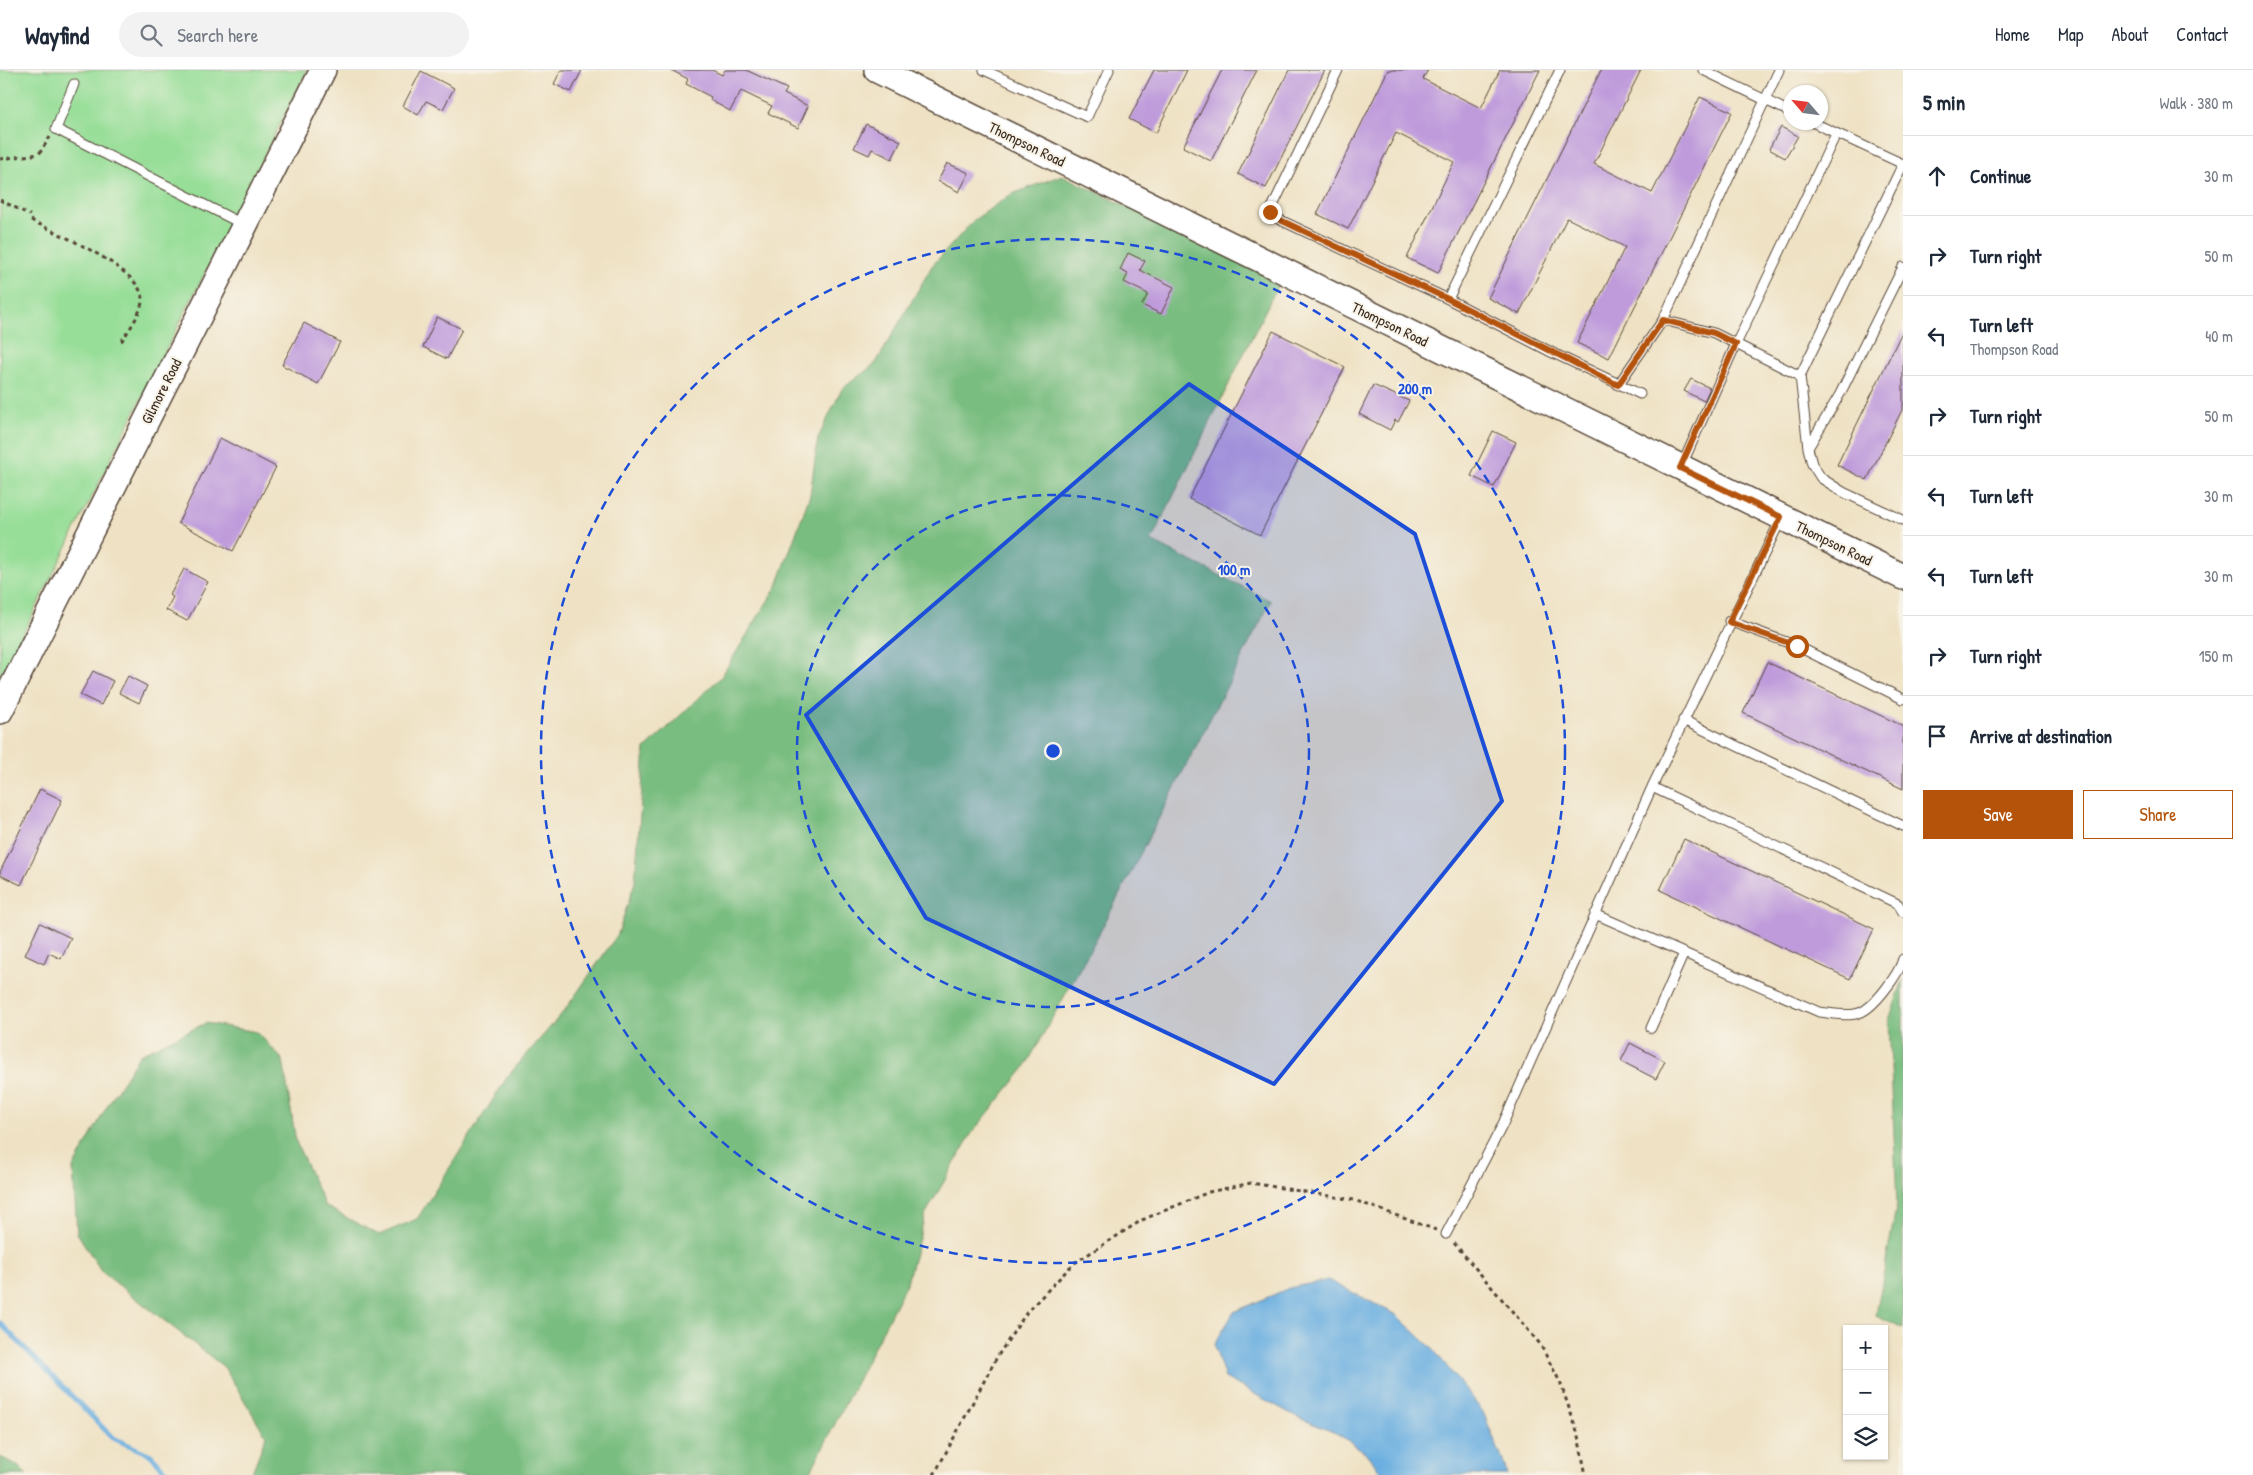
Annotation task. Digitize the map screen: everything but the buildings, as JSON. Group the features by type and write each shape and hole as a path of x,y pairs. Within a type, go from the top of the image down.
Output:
{"main road":[{"name":"Gilmore Road","path":"0,711 323,70"},
{"name":"Thompson Road","path":"877,70 1903,577"}],"lane":[{"path":"984,70 1087,117 1109,70"},
{"path":"1338,70 1270,212 1276,218 1448,299 1618,385 1640,394"},
{"path":"1448,299 1560,70"},
{"path":"1704,70 1783,108"},
{"path":"1618,385 1663,320 1779,70"},
{"path":"74,84 56,129 245,225"},
{"path":"1828,130 1903,164 1800,376 1808,448 1812,464 1821,478 1843,492 1903,520"},
{"path":"1680,468 1736,344 1836,134"},
{"path":"1808,448 1840,394 1903,266"},
{"path":"1663,320 1714,333 1800,376"},
{"path":"1446,1234 1502,1126 1652,787 1729,622 1781,517"},
{"path":"1729,622 1797,646 1903,699"},
{"path":"1683,720 1903,826"},
{"path":"1652,787 1898,904 1903,912"},
{"path":"1595,914 1819,1012 1859,1014 1885,990 1903,959"},
{"path":"1651,1028 1684,953"}],"path":[{"path":"0,159 38,154 56,129"},
{"path":"0,200 30,216"},
{"path":"31,220 125,272 138,286 143,299 135,321 121,342"},
{"path":"934,1475 997,1357 1027,1312 1073,1264 1142,1220 1209,1192 1251,1183 1354,1200 1446,1234 1540,1344 1560,1382 1577,1431 1586,1475"}],"highlighted area":[{"path":"1189,384 1415,534 1502,801 1274,1084 926,918 806,715"}],"green space":[{"path":"0,70 307,70 0,679"},
{"path":"1062,175 1280,281 1151,541 1271,601 1101,930 1024,1069 972,1133 926,1213 907,1282 809,1475 251,1475 266,1436 224,1367 102,1272 77,1233 73,1168 109,1103 140,1054 206,1023 257,1032 283,1060 296,1142 325,1206 379,1235 417,1219 508,1076 565,1010 618,934 635,882 645,749 721,677 777,586 810,495 818,438 842,389 876,363 932,266 974,220 1010,195"},
{"path":"1903,980 1903,1328 1876,1315 1897,1203 1889,1020"},
{"path":"0,1457 17,1465 27,1475 0,1475"}],"water":[{"path":"1328,1280 1395,1314 1433,1349 1483,1412 1507,1475 1383,1475 1365,1452 1338,1434 1299,1418 1225,1378 1214,1345 1234,1312 1289,1288"}],"waterway":[{"path":"0,1323 113,1438 151,1455 169,1475"}],"route":[{"path":"1270,212 1276,218 1448,299 1618,385 1663,320 1714,333 1736,344 1680,468 1781,517 1729,622 1797,646"}]}
